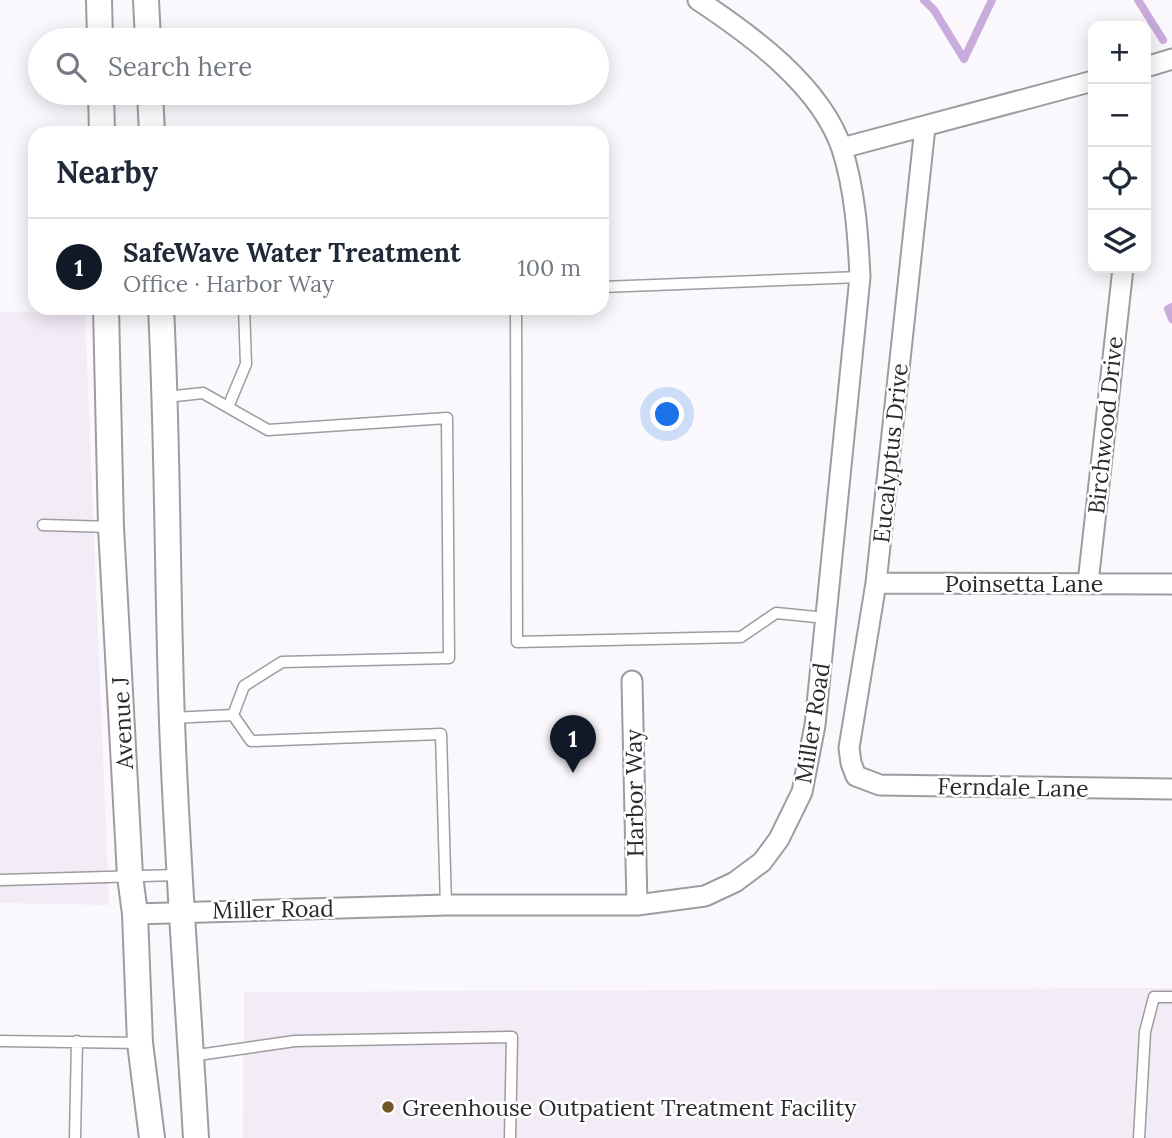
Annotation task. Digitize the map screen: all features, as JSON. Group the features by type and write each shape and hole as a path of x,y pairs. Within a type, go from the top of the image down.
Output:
{"street":[{"path":"99,0 100,28"},
{"path":"146,0 147,28"},
{"name":"Miller Road","path":"135,914 446,905 637,905 705,896 735,882 762,862 779,839 802,792 815,725 860,277 858,229 842,148 831,125 806,89 747,33 698,0"},
{"path":"1151,65 1172,59"},
{"path":"842,148 1088,82"},
{"path":"101,105 102,126"},
{"path":"151,105 152,126"},
{"name":"Eucalyptus Drive","path":"856,776 849,748 876,583 925,127"},
{"name":"Birchwood Drive","path":"1088,583 1122,273"},
{"name":"Avenue J","path":"106,315 111,527 130,876 135,914 140,1042 152,1138"},
{"path":"161,315 180,912 196,1138"},
{"name":"Poinsetta Lane","path":"876,583 1172,584"},
{"name":"Harbor Way","path":"632,681 637,905"},
{"name":"Ferndale Lane","path":"856,776 880,785 1172,789"}],"lane":[{"path":"609,287 860,277"},
{"path":"228,407 246,364 244,315"},
{"path":"516,315 517,642 741,637 776,613 826,618"},
{"path":"166,397 203,393 268,430 447,418 449,658 282,662 244,686 233,715"},
{"path":"43,525 111,527"},
{"path":"172,719 233,715"},
{"path":"233,715 251,741 441,734 446,905"},
{"path":"0,880 179,875"},
{"path":"1139,1138 1145,1032 1154,997 1172,997"},
{"path":"191,1056 295,1041 512,1037 510,1138"},
{"path":"0,1041 140,1042"},
{"path":"75,1138 77,1041"}],"shaded area":[{"path":"0,312 85,315 109,905 0,903"},
{"path":"1172,988 1172,1138 243,1138 244,992"}],"waterway":[{"path":"924,0 934,10 964,59 992,0"},
{"path":"1138,0 1163,40"},
{"path":"1172,307 1168,309 1172,319"}],"place":[{"name":"SafeWave Water Treatment","path":"573,773"},
{"name":"Greenhouse Outpatient Treatment Facility","path":"388,1107"}]}
